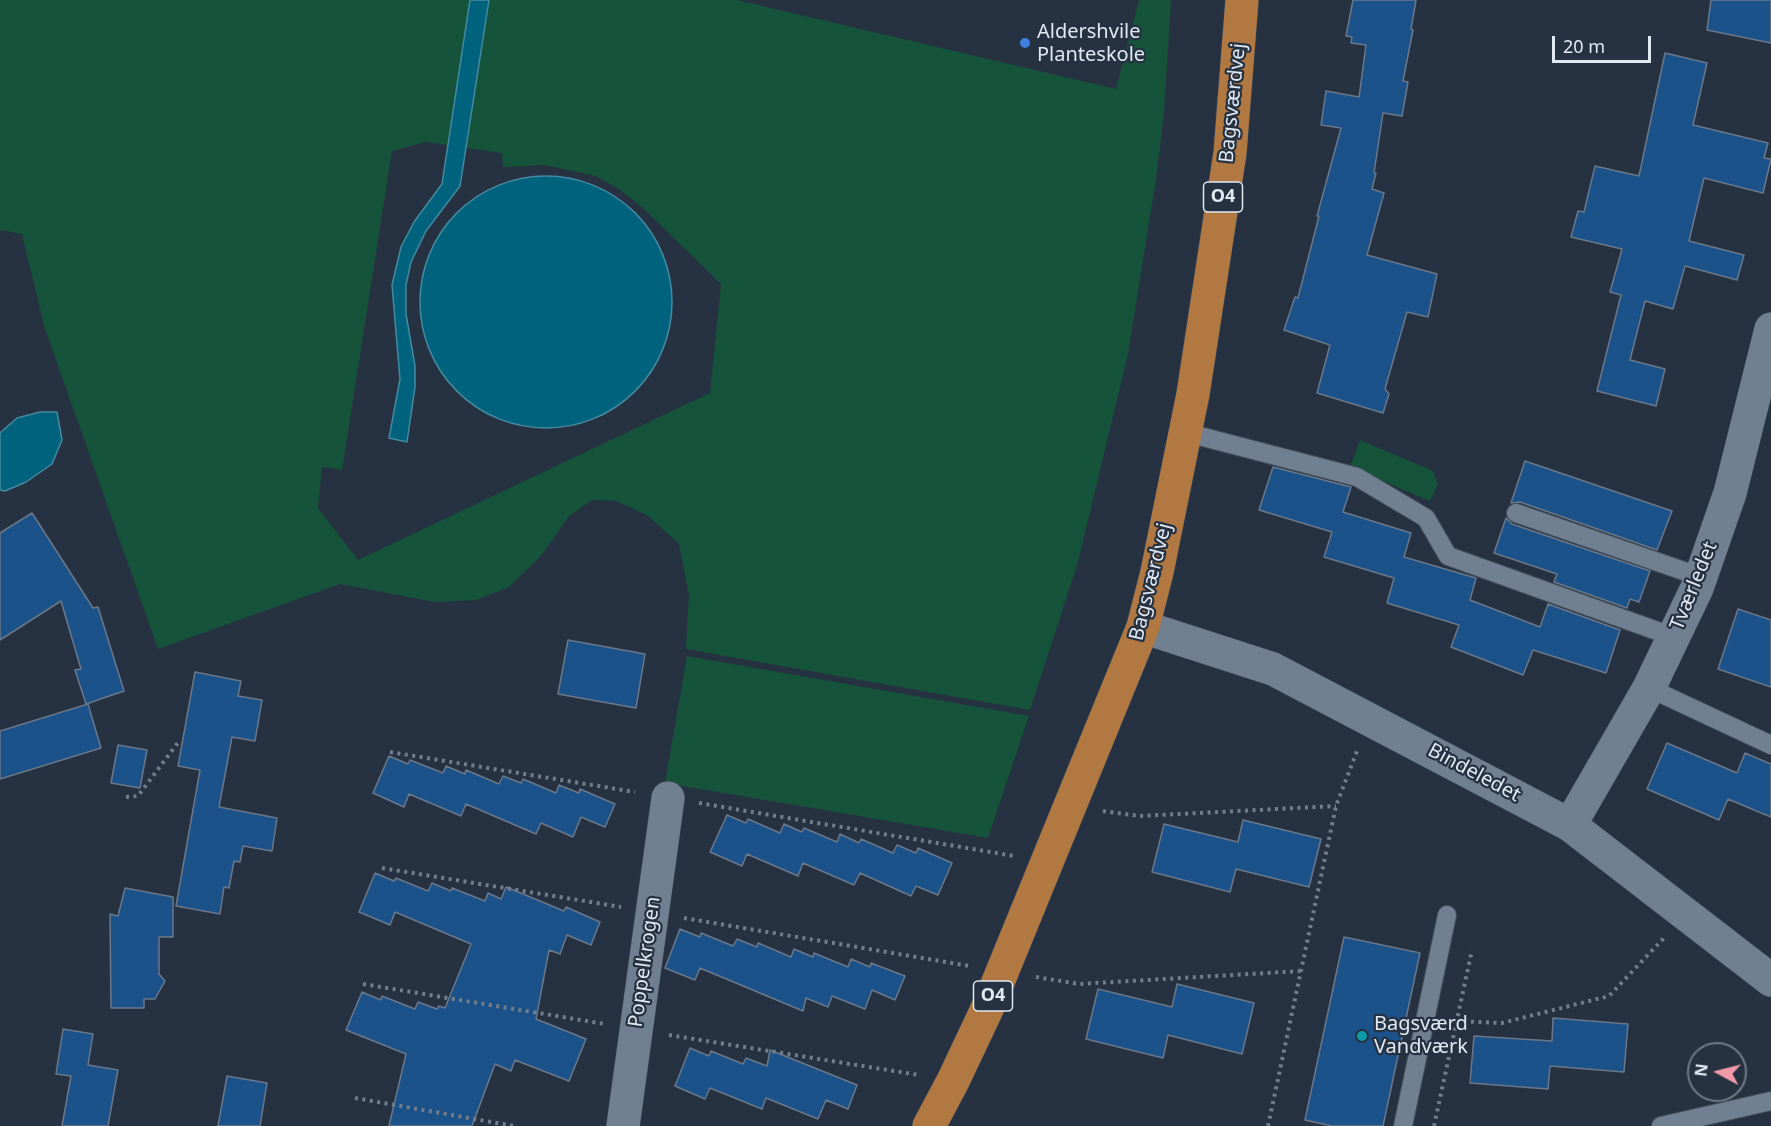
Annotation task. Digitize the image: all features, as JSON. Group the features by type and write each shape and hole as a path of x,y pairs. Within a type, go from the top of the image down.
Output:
{"main road":[{"name":"Bagsværdvej","path":"928,1126 958,1071 1003,972 1143,627 1157,572 1192,394 1230,153 1242,0"}],"street":[{"name":"Tværledet","path":"1570,825 1649,688 1701,577 1730,493 1771,328"},
{"name":"Bindeledet","path":"1143,627 1273,669 1570,825 1771,980"},
{"name":"Poppelkrogen","path":"623,1126 668,798"}],"lane":[{"path":"1184,432 1357,477 1426,518 1448,556 1674,637"},
{"path":"1516,513 1701,577"},
{"path":"1649,688 1771,745"},
{"path":"1403,1126 1447,915"},
{"path":"1661,1126 1771,1101"}],"path":[{"path":"1268,1126 1336,806 1369,718"},
{"path":"126,796 138,796 180,740"},
{"path":"390,752 979,850"},
{"path":"1071,806 1140,816 1336,806"},
{"path":"382,868 936,960"},
{"path":"1456,1021 1502,1023 1609,996 1686,914"},
{"path":"1434,1126 1472,950"},
{"path":"1003,972 1079,984 1301,971"},
{"path":"363,984 885,1069"},
{"path":"355,1098 514,1126"}],"green space":[{"path":"0,0 470,0 448,145 426,142 392,151 342,470 322,467 318,508 358,560 710,393 721,284 643,208 619,189 596,176 545,165 503,167 502,153 466,148 489,0 737,0 1116,89 1139,0 1171,0 1164,113 1156,179 1128,354 1078,562 1030,710 686,649 689,595 679,544 647,515 616,501 592,500 569,516 541,556 509,587 476,600 435,602 340,584 158,649 44,326 22,234 0,230"},
{"path":"1360,440 1433,471 1438,484 1430,501 1350,467"},
{"path":"687,656 1029,716 988,838 665,783"}],"water":[{"path":"470,0 489,0 460,186 426,231 411,262 406,285 406,314 415,366 415,387 407,442 389,438 400,379 392,285 401,247 414,222 442,184"},
{"path":"534,176 558,176 594,185 626,204 644,222 667,265 672,302 670,327 663,350 644,382 626,400 583,423 558,428 534,428 498,419 466,400 448,382 425,339 420,314 420,290 429,254 448,222 466,204 509,181"},
{"path":"40,412 57,412 62,440 52,464 26,482 5,491 0,490 0,433 17,418"}],"building":[{"path":"1353,0 1416,0 1403,81 1408,82 1402,116 1383,113 1372,189 1384,193 1367,255 1437,274 1428,317 1407,312 1385,389 1389,394 1383,413 1317,393 1330,345 1284,330 1295,297 1298,298 1341,128 1321,125 1326,91 1359,97 1366,45 1351,43 1352,37 1346,36"},
{"path":"1711,0 1771,0 1771,43 1707,30"},
{"path":"1665,53 1707,63 1693,125 1768,143 1764,158 1771,159 1763,193 1704,178 1689,241 1744,255 1737,280 1685,266 1673,309 1645,301 1630,360 1665,369 1656,406 1597,391 1621,295 1610,292 1622,249 1571,237 1578,211 1584,212 1595,166 1639,176"},
{"path":"1525,461 1672,511 1657,550 1520,502 1511,503"},
{"path":"1273,467 1351,487 1343,512 1411,533 1404,557 1476,578 1470,600 1540,627 1548,604 1620,630 1606,673 1533,650 1523,675 1451,647 1459,625 1387,603 1394,578 1324,557 1332,532 1259,510"},
{"path":"32,513 93,608 98,607 124,691 86,704 75,670 81,669 61,601 0,640 0,533"},
{"path":"1506,518 1512,524 1650,571 1639,602 1630,599 1627,608 1554,582 1557,574 1494,553"},
{"path":"1738,609 1771,620 1771,687 1718,669"},
{"path":"568,640 645,654 636,708 558,694"},
{"path":"195,672 241,681 238,696 262,700 255,741 232,737 219,807 277,818 272,851 243,846 240,862 234,861 229,888 224,887 220,914 176,906 200,770 178,766"},
{"path":"88,704 101,748 0,779 0,731"},
{"path":"1667,743 1737,773 1745,753 1771,764 1771,817 1728,799 1719,820 1647,789"},
{"path":"118,745 147,750 140,788 111,783"},
{"path":"389,756 408,764 410,760 443,773 446,766 465,774 466,770 499,784 503,776 521,783 523,779 556,793 559,785 579,793 580,789 615,804 605,827 581,817 573,837 541,823 536,834 466,804 461,816 409,794 404,807 373,793"},
{"path":"727,815 746,823 748,819 780,833 784,824 802,832 804,828 837,842 840,834 859,843 861,839 893,853 897,845 916,853 918,848 952,863 938,895 916,886 911,896 860,873 854,885 803,863 798,876 747,854 742,866 710,852"},
{"path":"1243,820 1321,839 1309,887 1236,869 1230,892 1152,872 1164,824 1238,842"},
{"path":"375,873 394,881 396,878 428,891 432,883 451,891 452,888 485,901 488,893 501,899 506,887 564,911 566,907 600,922 591,945 567,935 560,954 549,950 536,1019 586,1039 569,1081 515,1060 511,1071 495,1064 472,1126 389,1126 406,1054 346,1030 362,992 381,1000 382,996 415,1009 418,1002 437,1009 439,1006 445,1008 471,944 395,912 390,925 359,912"},
{"path":"125,888 173,897 173,937 159,937 159,974 165,981 155,999 144,999 144,1008 111,1008 110,914 118,916"},
{"path":"680,929 700,937 701,933 733,946 737,939 757,947 758,943 791,957 794,949 813,957 814,953 848,967 851,959 870,967 871,963 905,976 895,1000 872,990 865,1009 832,996 828,1007 806,998 803,1011 700,968 695,980 665,968"},
{"name":"Bagsværd Vandværk","path":"1344,937 1420,953 1383,1126 1332,1126 1305,1120"},
{"path":"1177,984 1254,1003 1242,1054 1168,1035 1163,1058 1086,1039 1098,989 1172,1007"},
{"path":"1553,1018 1628,1024 1624,1072 1550,1066 1548,1089 1470,1083 1474,1036 1552,1041"},
{"path":"63,1029 93,1034 88,1065 118,1070 108,1126 62,1126 71,1076 56,1074"},
{"path":"690,1048 709,1056 711,1051 743,1064 746,1058 767,1066 770,1050 857,1085 848,1109 826,1100 818,1119 766,1098 762,1109 710,1088 705,1099 675,1086"},
{"path":"227,1076 267,1083 260,1126 218,1126"}],"place":[{"name":"Aldershvile Planteskole","path":"1025,43"},
{"name":"Bagsværd Vandværk","path":"1362,1036"}]}
